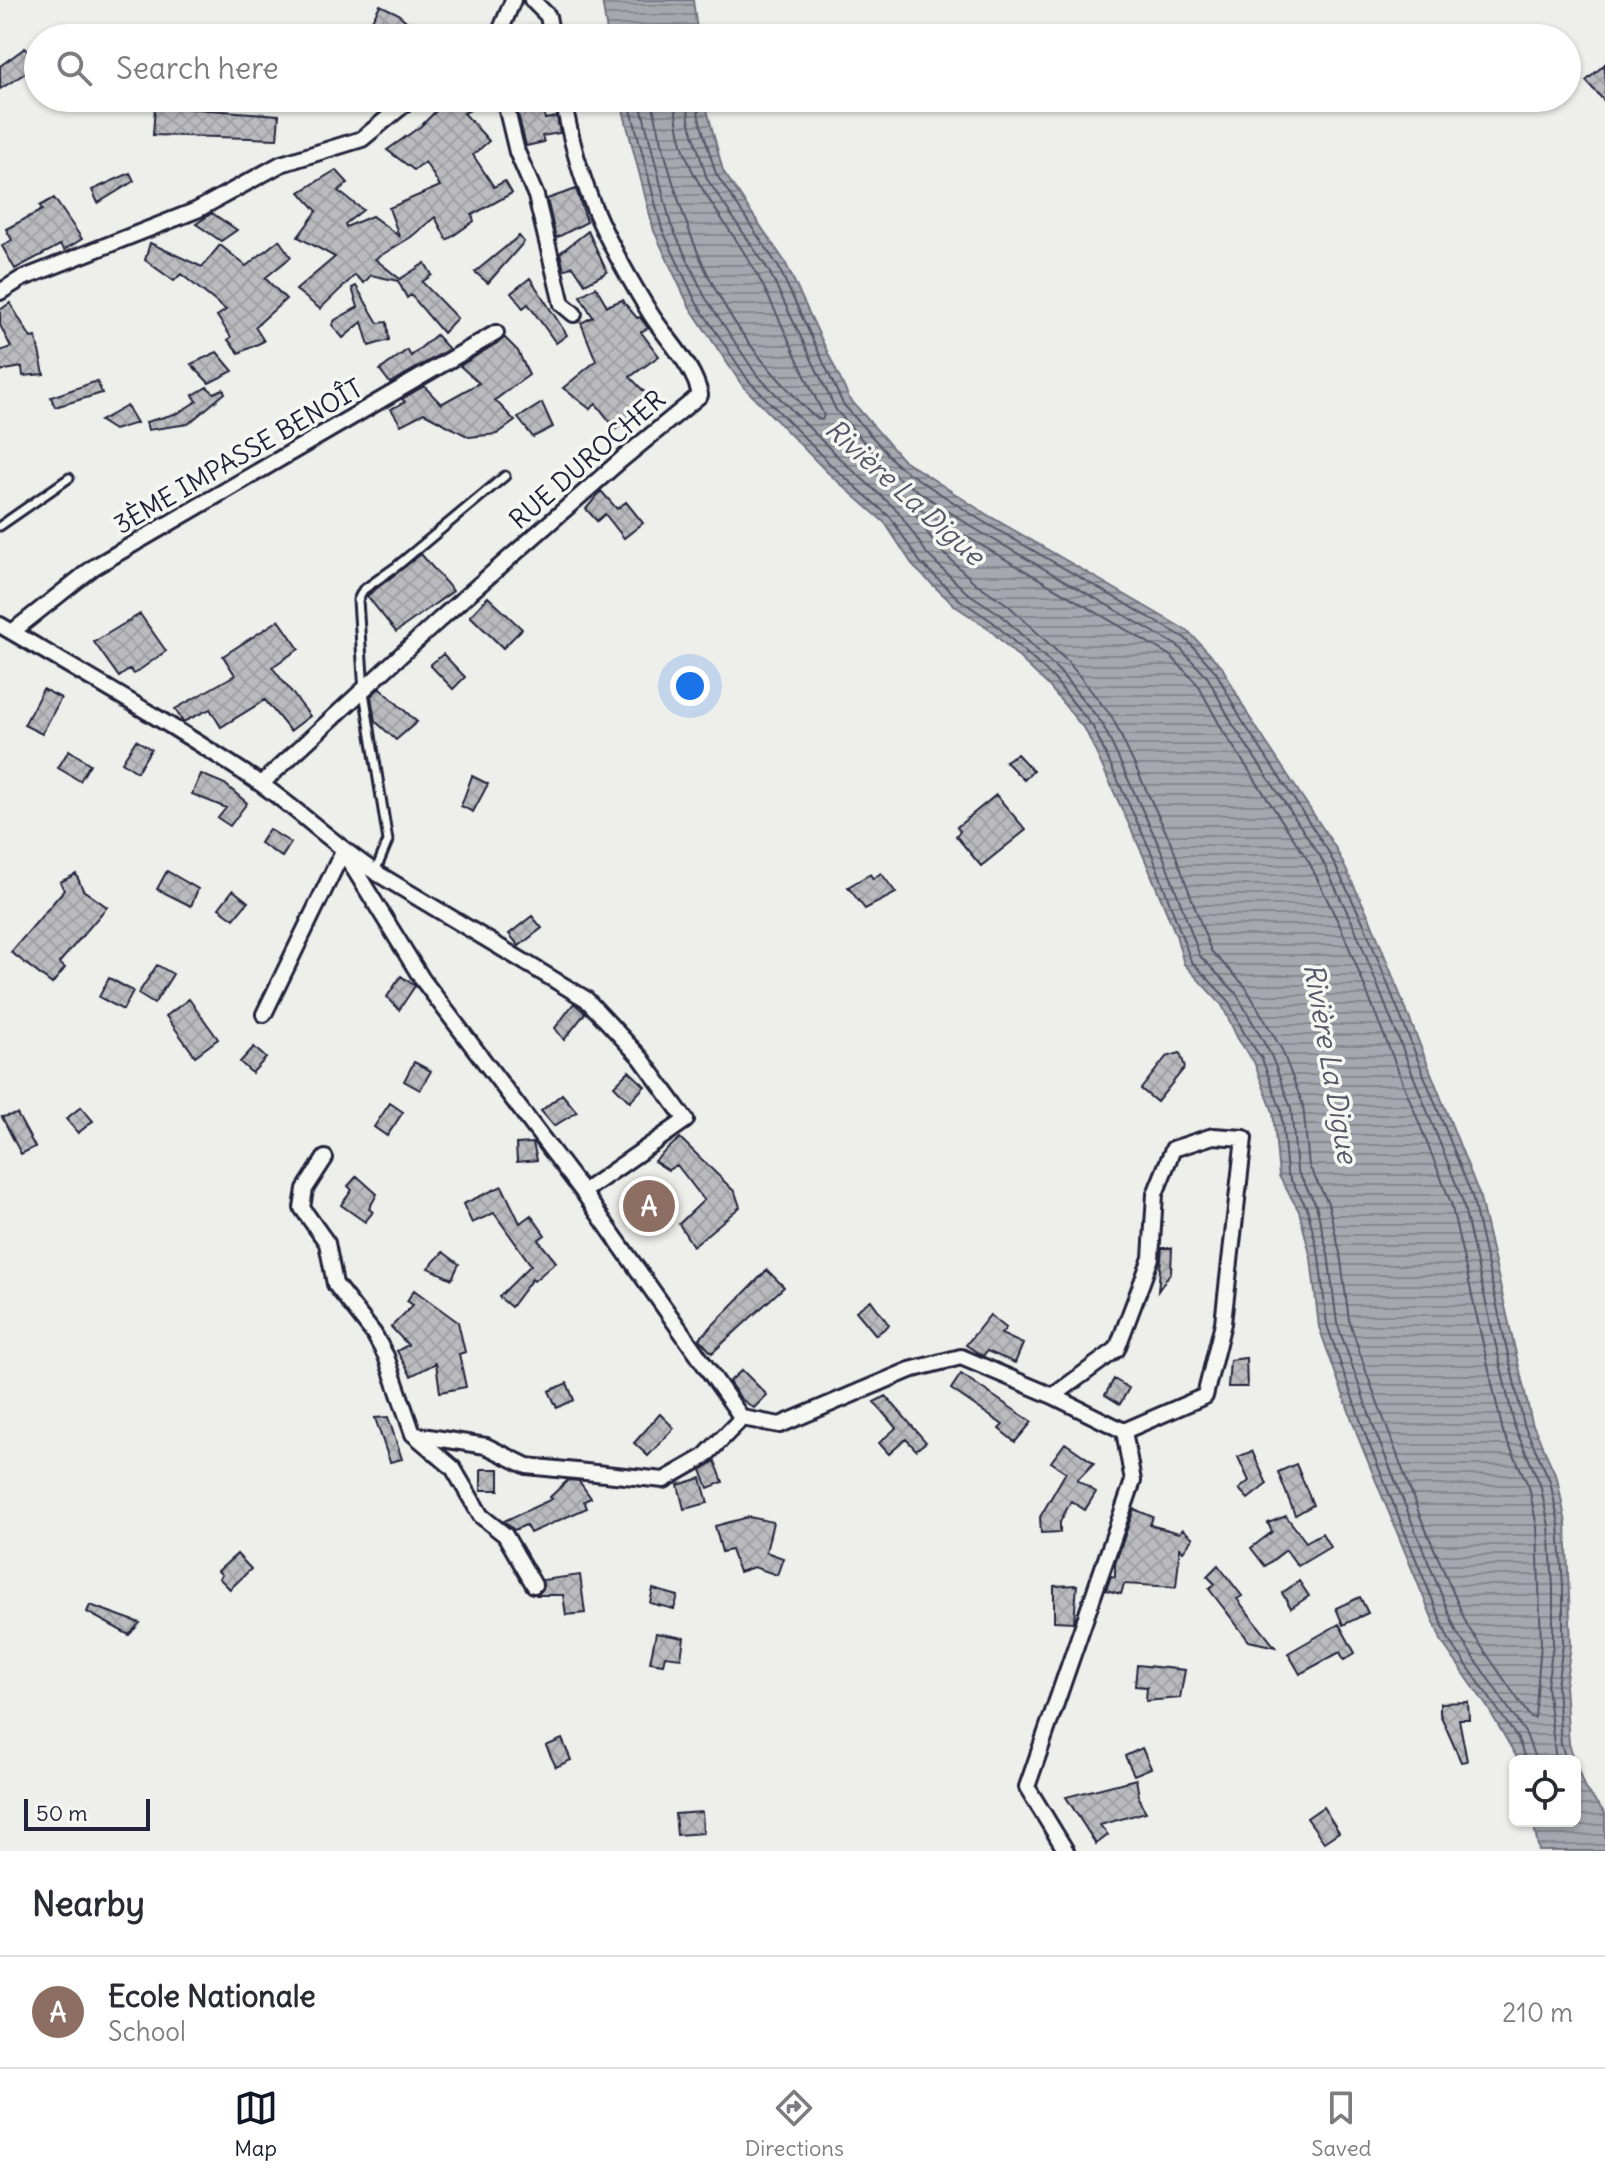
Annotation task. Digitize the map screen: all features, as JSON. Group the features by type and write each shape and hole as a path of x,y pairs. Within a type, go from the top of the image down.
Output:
{"street":[{"path":"503,24 513,0"},
{"path":"532,0 548,16 549,24"},
{"path":"0,292 21,279 197,210 281,164 362,139 395,112"},
{"path":"507,112 517,152 536,196 562,304 574,314"},
{"name":"RUE DUROCHER","path":"261,784 473,590 700,395 697,379 665,338 617,258 587,199 572,149 565,112"},
{"name":"3ÈME IMPASSE BENOÎT","path":"6,629 94,567 496,333"},
{"path":"6,629 261,784 343,851 586,999 641,1058 686,1120 583,1192"},
{"path":"264,1014 343,851"},
{"path":"343,851 422,979 583,1192 742,1418 780,1425 910,1370 961,1357 1053,1396 1124,1431 1205,1396 1223,1323 1244,1138 1213,1136 1173,1149 1155,1194 1151,1258 1117,1349 1053,1396"},
{"path":"325,1158 305,1189 303,1215 327,1243 335,1284 386,1356 413,1434 453,1468 481,1516 505,1535 534,1585"},
{"path":"413,1434 486,1446 527,1466 664,1480 704,1457 742,1418"},
{"path":"1066,1851 1027,1787 1133,1481 1124,1431"}],"lane":[{"path":"375,872 388,841 364,692 358,600 363,590 397,566 505,476"},
{"path":"0,526 69,478"}],"water":[{"path":"602,0 693,0 696,24 606,24"},
{"name":"Rivière La Digue","path":"624,112 708,112 723,171 785,262 849,398 902,459 986,514 1189,632 1222,667 1248,715 1335,847 1370,919 1479,1194 1532,1423 1557,1478 1566,1523 1571,1645 1565,1686 1569,1744 1573,1755 1515,1755 1488,1708 1442,1642 1360,1442 1319,1327 1311,1258 1299,1211 1279,1176 1273,1112 1254,1062 1238,1039 1222,1005 1184,964 1176,935 1144,857 1086,731 1048,685 988,628 955,606 914,567 885,523 826,471 742,385 689,306 654,231"},
{"path":"1581,1778 1585,1789 1605,1813 1605,1851 1539,1851 1534,1827 1581,1827"}],"building":[{"path":"380,5 397,13 410,24 370,24"},
{"path":"24,49 24,74 0,89 0,66"},
{"path":"1605,64 1605,102 1586,81"},
{"path":"155,112 279,115 277,139 153,135"},
{"path":"435,112 466,112 489,141 473,155 494,187 505,181 512,193 472,215 474,221 447,240 435,217 411,237 375,259 400,279 425,263 432,275 422,282 457,318 443,333 411,295 407,298 398,281 371,275 364,283 355,275 320,309 296,290 335,257 298,237 317,211 300,192 336,170 348,183 338,191 363,210 345,224 346,227 372,216 399,236 389,208 440,186 425,162 414,170 387,150"},
{"path":"518,112 543,112 545,119 557,117 560,133 542,136 544,142 526,146"},
{"path":"130,173 134,181 98,203 92,190"},
{"path":"576,189 587,222 556,238 547,199"},
{"path":"54,198 82,239 64,250 60,245 15,269 2,246 12,240 6,229 42,210 40,206"},
{"path":"212,213 237,230 221,241 196,224"},
{"path":"588,231 607,272 585,284 573,266 564,270 560,253"},
{"path":"519,236 524,242 488,283 475,272"},
{"path":"279,240 291,257 265,278 286,299 255,327 264,341 239,353 228,340 231,337 217,316 226,310 181,274 174,281 145,260 150,243 202,267 220,245 246,266"},
{"path":"530,278 567,335 556,343 528,304 523,308 511,293"},
{"path":"356,286 378,323 387,322 389,340 369,346 362,322 343,338 332,325 335,320 358,307 352,288"},
{"path":"596,287 607,306 622,300 637,318 640,317 648,328 641,332 659,356 630,377 654,402 637,418 636,414 616,429 596,404 590,409 563,388 596,361 581,323 593,317 580,296"},
{"path":"10,303 31,338 36,337 44,374 23,376 22,367 0,371 0,351 11,347 0,325 0,310"},
{"path":"436,335 449,349 390,383 380,370 407,350 411,356"},
{"path":"505,338 518,351 529,375 495,400 515,421 497,434 469,437 424,413 401,425 391,409 405,402 402,399 424,386 441,404 479,383 460,366"},
{"path":"217,352 233,371 209,383 191,364"},
{"path":"97,381 102,393 55,407 51,397"},
{"path":"207,387 214,393 223,389 225,393 188,424 148,430 146,422 178,413 197,401 193,395"},
{"path":"542,403 553,427 533,437 518,418"},
{"path":"127,406 137,423 114,430 100,421"},
{"path":"601,491 617,509 626,502 643,523 624,538 605,514 597,521 586,509"},
{"path":"421,554 453,591 396,632 367,596"},
{"path":"488,597 522,629 503,648 470,616"},
{"path":"140,614 166,651 134,674 130,669 119,677 94,642"},
{"path":"279,620 299,649 272,667 310,716 290,731 265,700 221,727 210,709 183,722 175,709 235,675 223,656"},
{"path":"443,654 465,677 453,689 430,665"},
{"path":"380,688 417,722 396,740 375,721 371,696"},
{"path":"43,689 61,698 42,734 24,725"},
{"path":"136,740 151,749 137,772 122,762"},
{"path":"69,750 90,764 80,781 58,768"},
{"path":"1017,754 1033,771 1024,780 1005,761"},
{"path":"201,774 225,784 247,803 230,826 218,818 226,808 192,794"},
{"path":"472,776 488,784 473,812 461,806"},
{"path":"996,795 1026,830 981,866 956,836 960,831 957,827"},
{"path":"269,829 291,843 282,857 260,843"},
{"path":"167,871 198,889 191,906 157,889"},
{"path":"881,873 896,893 865,909 848,887 870,874 873,879"},
{"path":"76,874 83,890 107,907 59,963 65,968 52,984 11,952 64,890 60,882"},
{"path":"233,890 248,902 234,919 219,908"},
{"path":"532,916 542,928 519,946 509,934"},
{"path":"157,965 173,974 154,1004 138,994"},
{"path":"401,976 415,986 399,1010 387,997"},
{"path":"109,978 133,991 123,1010 99,997"},
{"path":"189,999 218,1039 195,1056 166,1016"},
{"path":"574,1003 585,1013 564,1040 555,1028"},
{"path":"254,1047 266,1058 252,1073 240,1062"},
{"path":"1180,1053 1185,1067 1157,1102 1141,1089 1166,1057"},
{"path":"414,1062 431,1071 420,1090 404,1081"},
{"path":"629,1071 645,1086 630,1102 614,1086"},
{"path":"562,1094 577,1112 554,1126 541,1111"},
{"path":"390,1103 403,1112 387,1136 374,1127"},
{"path":"81,1107 93,1121 78,1133 66,1119"},
{"path":"17,1114 35,1147 21,1154 2,1117"},
{"path":"680,1138 735,1192 740,1207 693,1246 679,1224 704,1200 677,1165 668,1170 654,1161"},
{"path":"533,1143 537,1160 517,1162 516,1144"},
{"path":"357,1176 377,1194 369,1209 373,1212 365,1222 341,1205 352,1190 348,1186"},
{"path":"502,1186 520,1223 531,1215 545,1235 538,1240 556,1262 534,1281 532,1279 511,1307 499,1297 531,1265 494,1213 472,1223 463,1204"},
{"path":"1162,1248 1172,1248 1171,1272 1158,1291"},
{"path":"443,1252 459,1264 452,1279 428,1268"},
{"path":"767,1270 784,1287 712,1353 699,1339"},
{"path":"414,1290 458,1322 465,1352 459,1354 466,1387 440,1392 436,1363 411,1376 397,1351 408,1345 391,1327 413,1305 407,1301"},
{"path":"871,1300 889,1325 876,1335 856,1311"},
{"path":"990,1315 1006,1328 1001,1334 1023,1344 1015,1363 987,1351 983,1356 966,1345"},
{"path":"1246,1358 1247,1387 1228,1387 1230,1360"},
{"path":"742,1370 767,1395 754,1408 741,1399 729,1382"},
{"path":"961,1374 1032,1422 1015,1442 999,1429 1003,1425 951,1389"},
{"path":"1114,1379 1129,1388 1120,1404 1105,1395"},
{"path":"567,1383 574,1400 557,1408 549,1391"},
{"path":"886,1396 926,1442 916,1450 906,1439 889,1454 879,1443 896,1428 874,1402"},
{"path":"660,1414 674,1428 648,1456 634,1443"},
{"path":"388,1417 402,1459 390,1462 375,1418"},
{"path":"1065,1443 1094,1463 1077,1480 1096,1492 1085,1510 1071,1501 1060,1522 1060,1532 1041,1533 1040,1517 1066,1472 1051,1462"},
{"path":"1252,1451 1267,1484 1248,1499 1239,1489 1249,1481 1238,1457"},
{"path":"715,1461 723,1482 708,1488 701,1470"},
{"path":"1296,1464 1313,1505 1295,1515 1278,1472"},
{"path":"481,1469 499,1469 499,1490 481,1490"},
{"path":"701,1478 708,1503 684,1509 678,1485"},
{"path":"568,1480 579,1481 591,1498 584,1501 587,1508 530,1533 526,1525 514,1530 504,1521 552,1499 550,1497"},
{"path":"1134,1509 1153,1517 1150,1525 1179,1533 1182,1529 1193,1538 1183,1551 1180,1548 1176,1587 1124,1584 1121,1594 1106,1590 1111,1576 1115,1577 1115,1564"},
{"path":"1286,1516 1306,1542 1322,1533 1330,1547 1298,1566 1286,1550 1265,1566 1251,1548 1272,1532 1268,1523"},
{"path":"749,1517 773,1522 766,1552 783,1558 777,1575 754,1567 739,1572 731,1550 722,1552 715,1526"},
{"path":"237,1554 251,1569 230,1589 219,1578 222,1575 218,1571"},
{"path":"1218,1565 1242,1596 1237,1599 1275,1647 1249,1641 1209,1589 1215,1584 1207,1576"},
{"path":"580,1575 585,1613 566,1615 563,1595 537,1595 543,1589 542,1580"},
{"path":"1299,1581 1309,1596 1291,1608 1282,1593"},
{"path":"1077,1585 1074,1622 1054,1621 1054,1586"},
{"path":"653,1589 678,1596 674,1609 650,1603"},
{"path":"1360,1597 1368,1613 1343,1625 1336,1608"},
{"path":"90,1605 140,1623 129,1635 87,1612"},
{"path":"1339,1624 1355,1653 1344,1660 1340,1652 1300,1674 1288,1653"},
{"path":"656,1633 684,1638 681,1658 665,1656 663,1664 650,1662"},
{"path":"1137,1665 1185,1670 1180,1698 1146,1701 1147,1687 1135,1686"},
{"path":"1468,1702 1469,1719 1459,1719 1467,1761 1461,1762 1440,1714 1440,1703"},
{"path":"562,1739 571,1760 556,1767 546,1746"},
{"path":"1142,1748 1151,1768 1134,1775 1125,1756"},
{"path":"1136,1779 1140,1802 1146,1812 1100,1825 1108,1835 1096,1844 1066,1797"},
{"path":"1323,1807 1339,1832 1324,1842 1307,1818"},
{"path":"702,1812 703,1833 677,1835 675,1814"}],"place":[{"name":"Ecole Nationale","path":"649,1206"}]}
